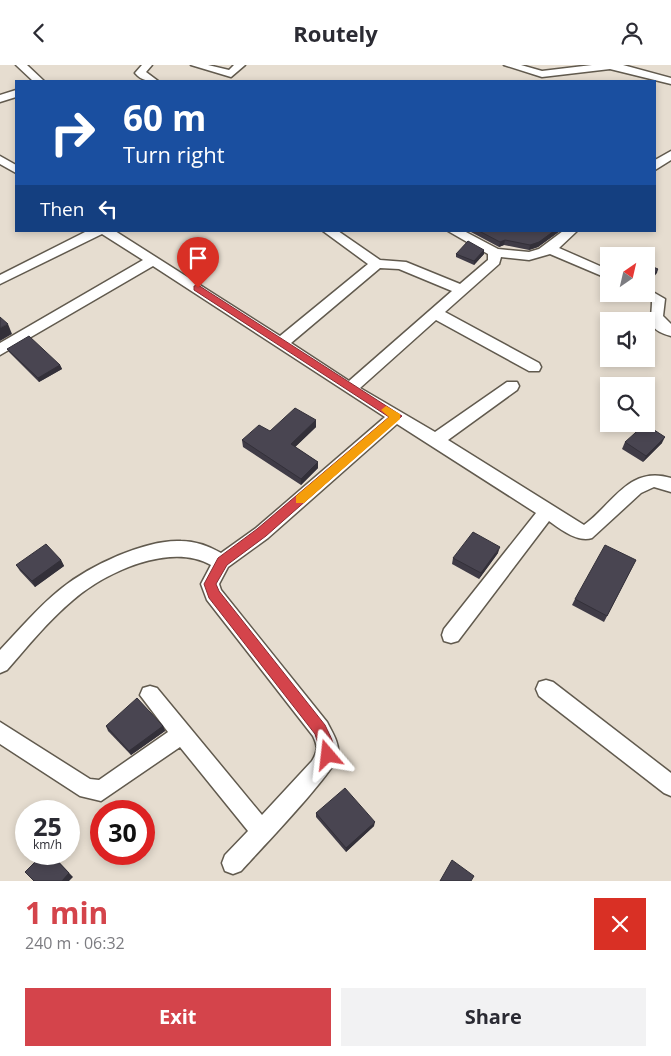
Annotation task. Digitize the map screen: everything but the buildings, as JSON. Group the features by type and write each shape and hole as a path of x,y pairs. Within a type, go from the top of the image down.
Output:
{"street":[{"path":"21,65 37,80"},
{"path":"147,65 140,73 151,80"},
{"path":"196,65 230,77 240,65"},
{"path":"509,65 534,73 553,73 609,66 646,73 671,81"},
{"path":"646,73 658,65"},
{"path":"553,73 566,80"},
{"path":"0,99 15,93"},
{"path":"656,153 669,156"},
{"path":"656,165 669,156"},
{"path":"0,159 15,169"},
{"path":"0,280 95,232"},
{"path":"108,232 350,389 436,439 571,527 586,533 598,525 634,488 651,481 671,485"},
{"path":"330,232 377,263 401,265 461,290"},
{"path":"456,232 495,252 533,258 551,249 570,232"},
{"path":"551,249 600,271"},
{"path":"350,389 494,261 495,252"},
{"path":"0,350 153,260"},
{"path":"281,343 377,263"},
{"path":"655,297 658,299 659,304 656,317 658,322 671,331"},
{"path":"435,313 534,367"},
{"path":"436,439 512,386"},
{"path":"233,863 319,768 328,755 327,744 320,729 213,594 210,584 222,562 262,533 396,416"},
{"path":"451,635 546,512"},
{"path":"0,665 63,599 78,586 108,568 175,548 207,553 222,562"},
{"path":"546,689 671,786"},
{"path":"150,695 262,831"},
{"path":"0,732 87,789 101,791 182,734"}],"slow traffic":[{"path":"300,500 396,416 386,410"}],"route":[{"path":"198,288 350,389 396,416 262,533 222,562 210,584 213,594 320,729 327,744 328,755"}]}
